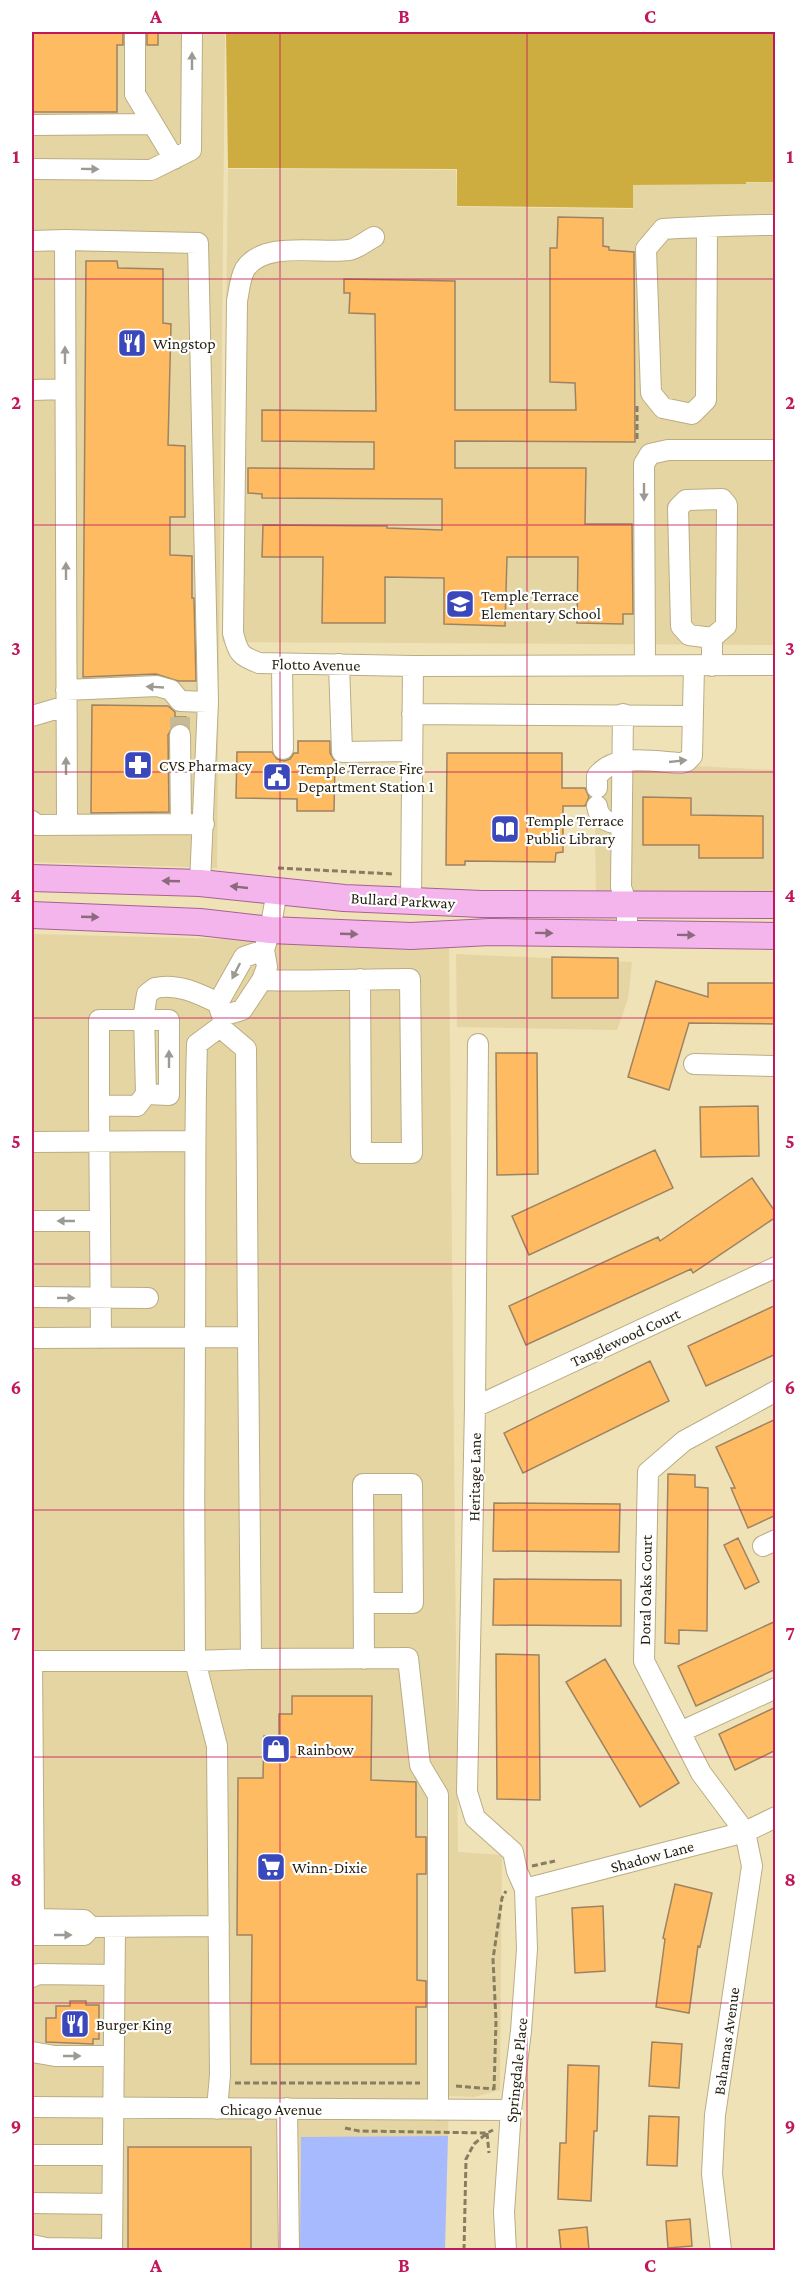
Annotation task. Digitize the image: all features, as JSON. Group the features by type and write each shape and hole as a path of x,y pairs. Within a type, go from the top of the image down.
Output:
{"main road":[{"name":"Bullard Parkway","path":"32,878 200,882 277,879 344,898 411,901 776,905"},
{"name":"Bullard Parkway","path":"32,915 200,922 267,940 490,932 776,936"}],"street":[{"path":"135,32 135,93 174,159"},
{"path":"32,169 151,170 191,150 192,32"},
{"path":"32,126 153,124"},
{"path":"707,227 706,400 692,414 663,408 651,393 646,249 663,229 745,225 776,225"},
{"name":"Flotto Avenue","path":"374,237 351,250 279,250 270,253 246,268 240,284 237,301 233,633 236,647 243,657 259,663 413,666 776,665"},
{"path":"65,240 67,825"},
{"path":"32,241 198,243 208,702 200,882"},
{"path":"32,390 65,389"},
{"path":"645,666 644,464 650,454 668,450 776,450"},
{"path":"621,825 603,819 598,814 597,776 603,769 622,761 681,763 687,761 693,751 693,716 703,666 712,638 726,626 727,505 722,499 686,500 678,508 681,626 689,635 712,638"},
{"path":"282,664 283,749"},
{"path":"339,664 342,752 412,751"},
{"path":"411,901 413,666"},
{"path":"32,716 66,698 157,686 171,690 180,718 181,823"},
{"path":"180,718 208,702"},
{"path":"412,714 693,716"},
{"path":"623,714 621,887 627,905 627,934"},
{"path":"32,821 36,825 204,824"},
{"path":"220,1015 242,1010 262,980 267,967 267,940 277,879"},
{"path":"217,2109 220,2075 217,1746 195,1661 193,1391 194,1141 197,1044 220,1015 244,957 267,940"},
{"path":"262,980 360,979 410,979 412,1154 361,1153 360,979"},
{"path":"99,1105 137,1106 146,1094 147,994 155,988 177,987 197,993 220,1015 246,1049 251,1659"},
{"path":"101,1338 99,1020 145,1020"},
{"name":"Heritage Lane","path":"478,1044 475,1407 466,1792 474,1818 513,1852 515,1865 525,1889"},
{"path":"694,1064 776,1065"},
{"path":"32,1142 194,1141"},
{"path":"32,1221 100,1221"},
{"name":"Tanglewood Court","path":"475,1407 776,1267"},
{"path":"32,1297 148,1298"},
{"path":"32,1338 248,1337"},
{"name":"Doral Oaks Court","path":"745,1832 701,1773 644,1661 648,1472 684,1441 776,1391"},
{"path":"364,1603 413,1603 412,1484 363,1484 364,1659"},
{"path":"219,1926 91,1927 84,1920 32,1925 32,1661 408,1658 420,1765 438,1795 438,2110"},
{"path":"680,1732 776,1688"},
{"name":"Shadow Lane","path":"525,1889 745,1832 776,1817"},
{"name":"Bahamas Avenue","path":"721,2250 712,2174 715,2115 752,1866 745,1832"},
{"name":"Springdale Place","path":"506,2250 502,2110 521,2031 527,1960 525,1889"},
{"path":"32,2245 46,2248 112,2250 115,1927"},
{"path":"32,1977 38,1974 114,1975"},
{"path":"32,2052 55,2056 113,2056"},
{"name":"Chicago Avenue","path":"32,2107 502,2110"},
{"path":"287,2108 289,2250"},
{"path":"32,2155 113,2155"},
{"path":"32,2203 112,2204"}],"path":[{"path":"277,879 396,874"},
{"path":"493,2130 502,2110 494,2089 496,2021 493,1959 502,1898 515,1865 556,1860"},
{"path":"244,2083 438,2085 494,2089"},
{"path":"464,2250 466,2159 474,2144 487,2133"}],"shaded area":[{"path":"32,32 225,32 217,868 32,862"},
{"path":"226,32 775,32 775,182 633,185 633,208 457,206 457,169 228,168"},
{"path":"228,169 456,170 457,207 633,209 633,185 775,182 775,645 222,642"},
{"path":"594,761 775,770 775,895 596,895"},
{"path":"32,934 449,948 458,1852 502,1855 500,2090 474,2097 449,2096 448,2136 301,2138 300,2250 32,2250"},
{"path":"456,954 632,962 628,999 617,1030 457,1027"}],"water":[{"path":"448,2136 445,2250 300,2250 301,2137"}],"building":[{"path":"32,32 123,32 123,45 117,45 117,112 32,112"},
{"path":"147,32 158,32 158,45 147,45"},
{"path":"558,217 603,218 603,246 609,247 609,250 634,252 635,442 455,441 455,468 586,468 585,524 632,524 633,614 623,614 623,624 577,623 578,557 507,557 505,626 444,624 444,578 385,577 385,623 322,623 323,557 262,557 263,525 387,526 387,528 442,530 442,499 262,498 262,494 248,493 248,468 374,469 374,442 262,441 262,410 376,411 375,314 349,313 350,293 344,293 344,279 455,281 455,410 576,410 575,383 550,382 550,248 557,248"},
{"path":"86,261 117,261 118,268 163,269 163,323 171,324 168,445 185,446 185,517 170,517 170,555 192,556 196,681 178,681 156,674 83,677"},
{"path":"92,705 168,706 175,712 175,717 186,717 186,725 174,724 168,735 169,812 91,813"},
{"path":"298,741 330,741 330,753 335,761 334,811 297,811 297,799 236,798 237,752 272,752 277,759 284,761 290,759 294,753 298,753"},
{"name":"Temple Terrace Public Library","path":"447,753 562,753 562,788 585,788 589,797 585,806 563,806 563,852 556,853 555,862 465,861 465,865 446,865"},
{"path":"643,797 691,798 691,815 763,816 763,858 699,858 699,845 643,845"},
{"path":"552,957 618,958 618,998 552,998"},
{"path":"656,981 708,997 708,983 776,983 776,1024 689,1023 669,1090 628,1077"},
{"path":"496,1053 537,1053 538,1174 497,1175"},
{"path":"758,1106 759,1156 701,1157 700,1107"},
{"path":"655,1150 673,1188 529,1255 512,1216"},
{"path":"752,1178 776,1213 776,1217 693,1273 691,1269 526,1345 509,1306 658,1237 660,1241"},
{"path":"776,1305 776,1354 706,1386 688,1346"},
{"path":"650,1361 669,1401 523,1473 504,1433"},
{"path":"776,1419 776,1515 748,1528 731,1488 735,1488 716,1447"},
{"path":"668,1474 695,1475 695,1487 708,1488 707,1631 679,1630 679,1644 665,1643"},
{"path":"494,1503 620,1504 619,1552 493,1551"},
{"path":"738,1538 759,1582 745,1589 724,1545"},
{"path":"494,1579 621,1580 621,1626 493,1625"},
{"path":"776,1621 776,1669 696,1706 678,1666"},
{"path":"496,1654 539,1655 540,1800 497,1799"},
{"path":"605,1659 679,1783 640,1807 566,1682"},
{"path":"292,1696 372,1696 371,1780 416,1782 416,1837 426,1837 426,1874 417,1874 417,1980 426,1981 426,2007 416,2007 416,2064 251,2064 252,1935 237,1935 238,1778 263,1778 264,1736 279,1736 279,1714 292,1714"},
{"path":"776,1707 776,1750 735,1770 719,1734"},
{"path":"675,1884 712,1893 700,1947 698,1946 689,2013 656,2007 665,1939 663,1938"},
{"path":"603,1906 605,1971 575,1973 572,1908"},
{"name":"Burger King","path":"70,2001 86,2001 86,2005 99,2005 99,2039 93,2039 93,2044 46,2042 46,2018 56,2018 56,2006 70,2006"},
{"path":"652,2042 682,2044 679,2088 649,2086"},
{"path":"568,2065 599,2066 597,2131 594,2131 591,2201 558,2199 560,2143 566,2143"},
{"path":"649,2116 679,2117 677,2166 647,2165"},
{"path":"128,2147 251,2147 251,2250 128,2250"},
{"path":"690,2219 692,2246 668,2248 666,2221"},
{"path":"587,2227 589,2250 561,2250 559,2230"}],"tunnel":[{"path":"180,717 180,735"}],"place":[{"name":"Wingstop","path":"132,343"},
{"name":"Temple Terrace Elementary School","path":"460,604"},
{"name":"CVS Pharmacy","path":"138,765"},
{"name":"Temple Terrace Fire Department Station 1","path":"277,777"},
{"name":"Temple Terrace Public Library","path":"505,829"},
{"name":"Rainbow","path":"276,1749"},
{"name":"Winn-Dixie","path":"271,1867"},
{"name":"Burger King","path":"75,2024"}]}
